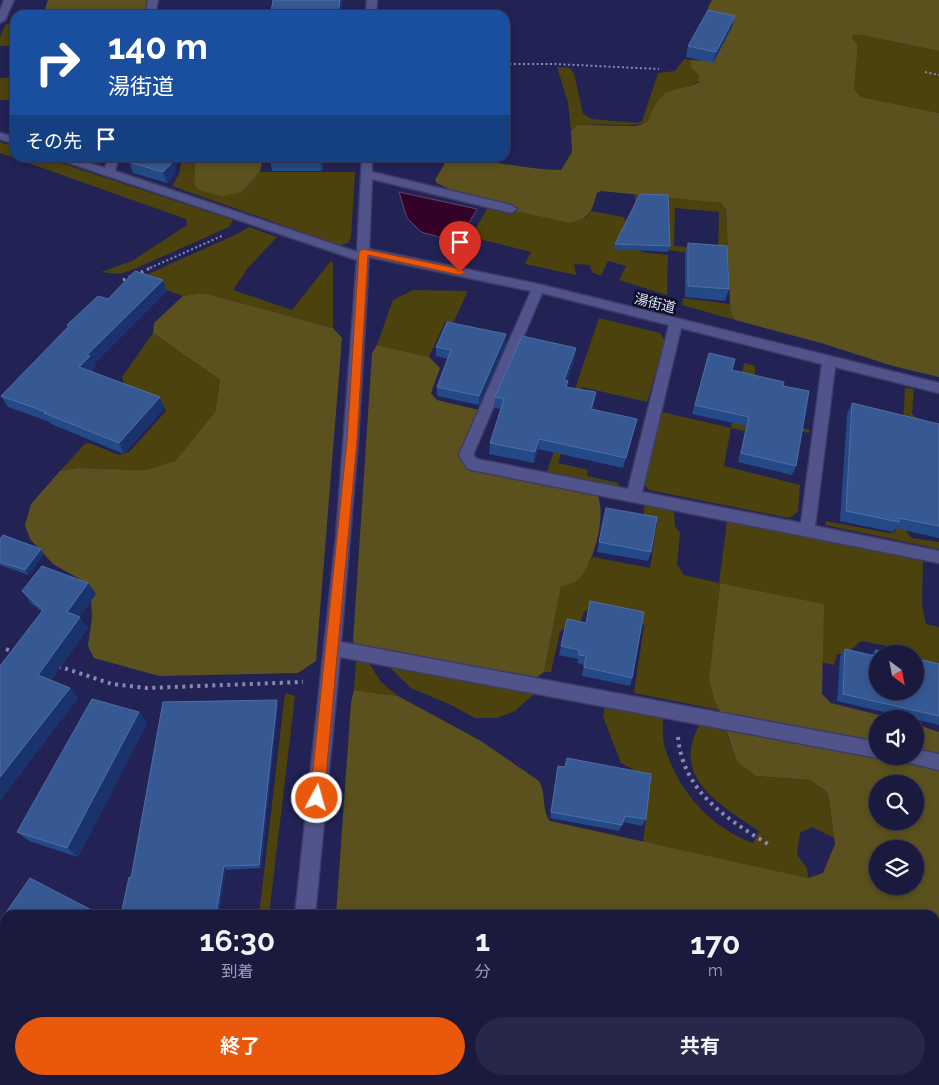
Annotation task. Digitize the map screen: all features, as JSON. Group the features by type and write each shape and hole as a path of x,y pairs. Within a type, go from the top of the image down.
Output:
{"street":[{"path":"0,20 8,0"},
{"name":"湯街道","path":"76,162 248,220 363,255 538,288 939,388"},
{"path":"109,173 112,162"},
{"path":"306,910 352,441 363,255 366,162"},
{"path":"366,174 511,209"},
{"path":"538,288 466,455 472,464 939,557"},
{"path":"634,496 676,323"},
{"path":"807,530 829,362"},
{"path":"332,648 869,748"},
{"path":"924,759 939,762"}],"path":[{"path":"510,64 555,64 659,69"},
{"path":"925,72 939,75"},
{"path":"123,280 232,231 248,220"},
{"path":"6,649 24,655"},
{"path":"50,664 112,684 147,688 329,681"},
{"path":"684,713 678,739 682,765 701,794 716,809 740,828 768,844"}],"shaded area":[{"path":"48,0 149,0 146,10 45,10"},
{"path":"712,0 939,0 939,51 861,35 854,35 852,38 858,45 854,89 861,97 939,113 939,377 893,366 821,343 735,320 731,314 730,304 726,209 721,203 601,191 597,193 589,213 582,219 570,223 471,201 437,183 435,180 446,162 490,162 561,170 572,152 571,131 578,125 636,126 647,122 656,104 665,93 699,82 699,75 691,68 691,60 713,61 708,7"},
{"path":"6,24 10,24 10,46 0,46 0,37"},
{"path":"854,35 939,51 939,113 861,97 854,89 858,45 852,38"},
{"path":"684,59 691,60 691,68 699,75 699,81 665,93 647,122 628,125 587,125 571,131 568,103 557,67 569,68 574,73 583,114 592,119 637,123 642,121 658,73 675,71"},
{"path":"10,77 10,100 0,100 0,78"},
{"path":"0,142 10,145 10,157 0,153"},
{"path":"25,162 58,162 233,220 229,227 132,270 119,274 101,272 132,261 187,225 186,219"},
{"path":"181,162 195,162 194,184 242,192 260,172 355,172 351,237 348,243 341,245 333,243 172,186 179,174"},
{"path":"195,162 262,162 260,172 242,192 222,196 199,190 194,184"},
{"path":"399,192 477,209 458,242 421,232 407,218"},
{"path":"635,194 722,203 726,209 728,258 667,250 640,204 635,203","holes":["675,208 719,212 718,250 674,246"]},
{"path":"489,205 586,218 591,211 623,217 632,229 641,252 668,255 667,295 619,280 626,266 608,261 601,276 592,272 590,265 574,264 576,275 525,264 531,252 471,237"},
{"path":"249,227 277,237 248,268 233,290 292,310 330,262 333,262 333,328 204,293 183,296 137,279"},
{"path":"413,290 468,291 453,323 445,322 429,357 377,345 393,300"},
{"path":"204,293 333,328 342,338 316,661 298,673 159,676 94,658 88,646 92,617 90,585 53,564 30,539 25,525 31,504 60,471 79,468 146,470 175,461 215,412 220,380 153,333 154,323 183,296"},
{"path":"683,298 730,304 731,314 735,320 682,305"},
{"path":"599,318 660,333 665,341 647,402 582,387 558,463 588,470 587,476 619,483 618,487 547,472"},
{"path":"153,333 220,380 215,412 175,461 146,470 79,468 60,471 85,444 89,443 119,455 129,452 166,411 163,404 126,390 122,377"},
{"path":"377,345 429,357 440,368 431,393 437,400 479,410 459,455 468,470 598,496 601,516 594,551 579,579 561,587 544,672 535,679 356,647 353,641 372,353"},
{"path":"744,363 755,366 755,374 741,413 810,430 809,433 780,426 773,437 731,428"},
{"path":"905,388 914,389 912,414 921,422 903,425"},
{"path":"662,412 731,428 724,466 800,485 798,512 789,518 649,490 644,484"},
{"path":"906,469 907,533 912,538 939,542 939,549 825,525 826,521 889,533 895,532 893,478"},
{"path":"644,505 674,511 675,526 680,533 677,565 684,575 719,583 727,521 923,560 922,605 926,624 939,627 939,666 924,660 924,645 882,645 861,641 846,654 837,654 834,665 821,662 823,604 720,583 709,679 714,700 719,710 634,693 644,626 638,616 593,607 584,612 579,626 568,625 560,632 551,672 544,672 561,587 578,580 593,557 650,568 657,522 644,516"},
{"path":"720,583 824,604 822,694 831,703 869,712 869,765 924,765 924,727 939,732 939,910 336,910 351,702 354,690 398,696 481,741 539,781 547,816 550,821 808,878 823,873 835,844 828,793 810,780 756,776 737,762 714,700 709,679"},
{"path":"356,661 369,663 381,682 398,696 354,690"},
{"path":"388,666 535,693 515,711 497,718 475,718 449,704 411,688"},
{"path":"285,693 295,696 270,910 260,910"},
{"path":"605,706 663,717 665,748 671,764 688,793 710,818 723,828 753,843 759,831 715,800 695,775 691,760 692,743 700,724 725,729 737,762 756,776 810,780 828,793 834,838 812,827 800,833 797,855 807,868 808,878 643,842 651,779 621,763 603,717"}],"building":[{"path":"273,0 340,0 339,10 271,10"},
{"path":"708,10 735,16 716,52 688,46"},
{"path":"129,162 172,162 163,172"},
{"path":"640,194 668,195 670,246 615,244"},
{"path":"688,243 727,246 729,289 688,286"},
{"path":"135,271 163,280 87,355 90,356 79,367 160,397 119,443 44,413 46,412 1,396 69,326 67,325 98,296 108,299"},
{"path":"447,322 506,334 479,396 437,387 451,350 436,347"},
{"path":"522,336 576,348 564,380 568,381 566,387 596,392 591,409 637,419 626,458 539,439 535,452 490,443 504,399 495,397"},
{"path":"709,353 735,359 732,370 784,382 783,386 809,391 796,466 741,453 749,417 695,405"},
{"path":"852,403 939,424 939,526 899,518 899,522 846,511"},
{"path":"606,508 657,517 651,552 599,542"},
{"path":"3,535 41,549 25,570 0,562 0,539"},
{"path":"42,566 88,583 67,612 80,617 38,675 70,688 0,777 0,666 43,610 22,591"},
{"path":"590,601 644,612 632,678 584,667 586,656 579,655 579,650 561,646 567,619 586,623"},
{"path":"845,649 869,655 869,700 843,694"},
{"path":"924,660 939,664 939,716 924,713 924,710 913,710 869,700 924,700"},
{"path":"92,699 139,712 67,848 17,832"},
{"path":"277,700 259,865 224,866 217,910 122,910 129,877 131,878 163,702"},
{"path":"567,758 651,774 646,819 625,816 622,825 551,812 558,766 565,767"},
{"path":"30,878 91,910 8,910"}],"route":[{"path":"317,798 352,441 363,252 460,272"}]}
